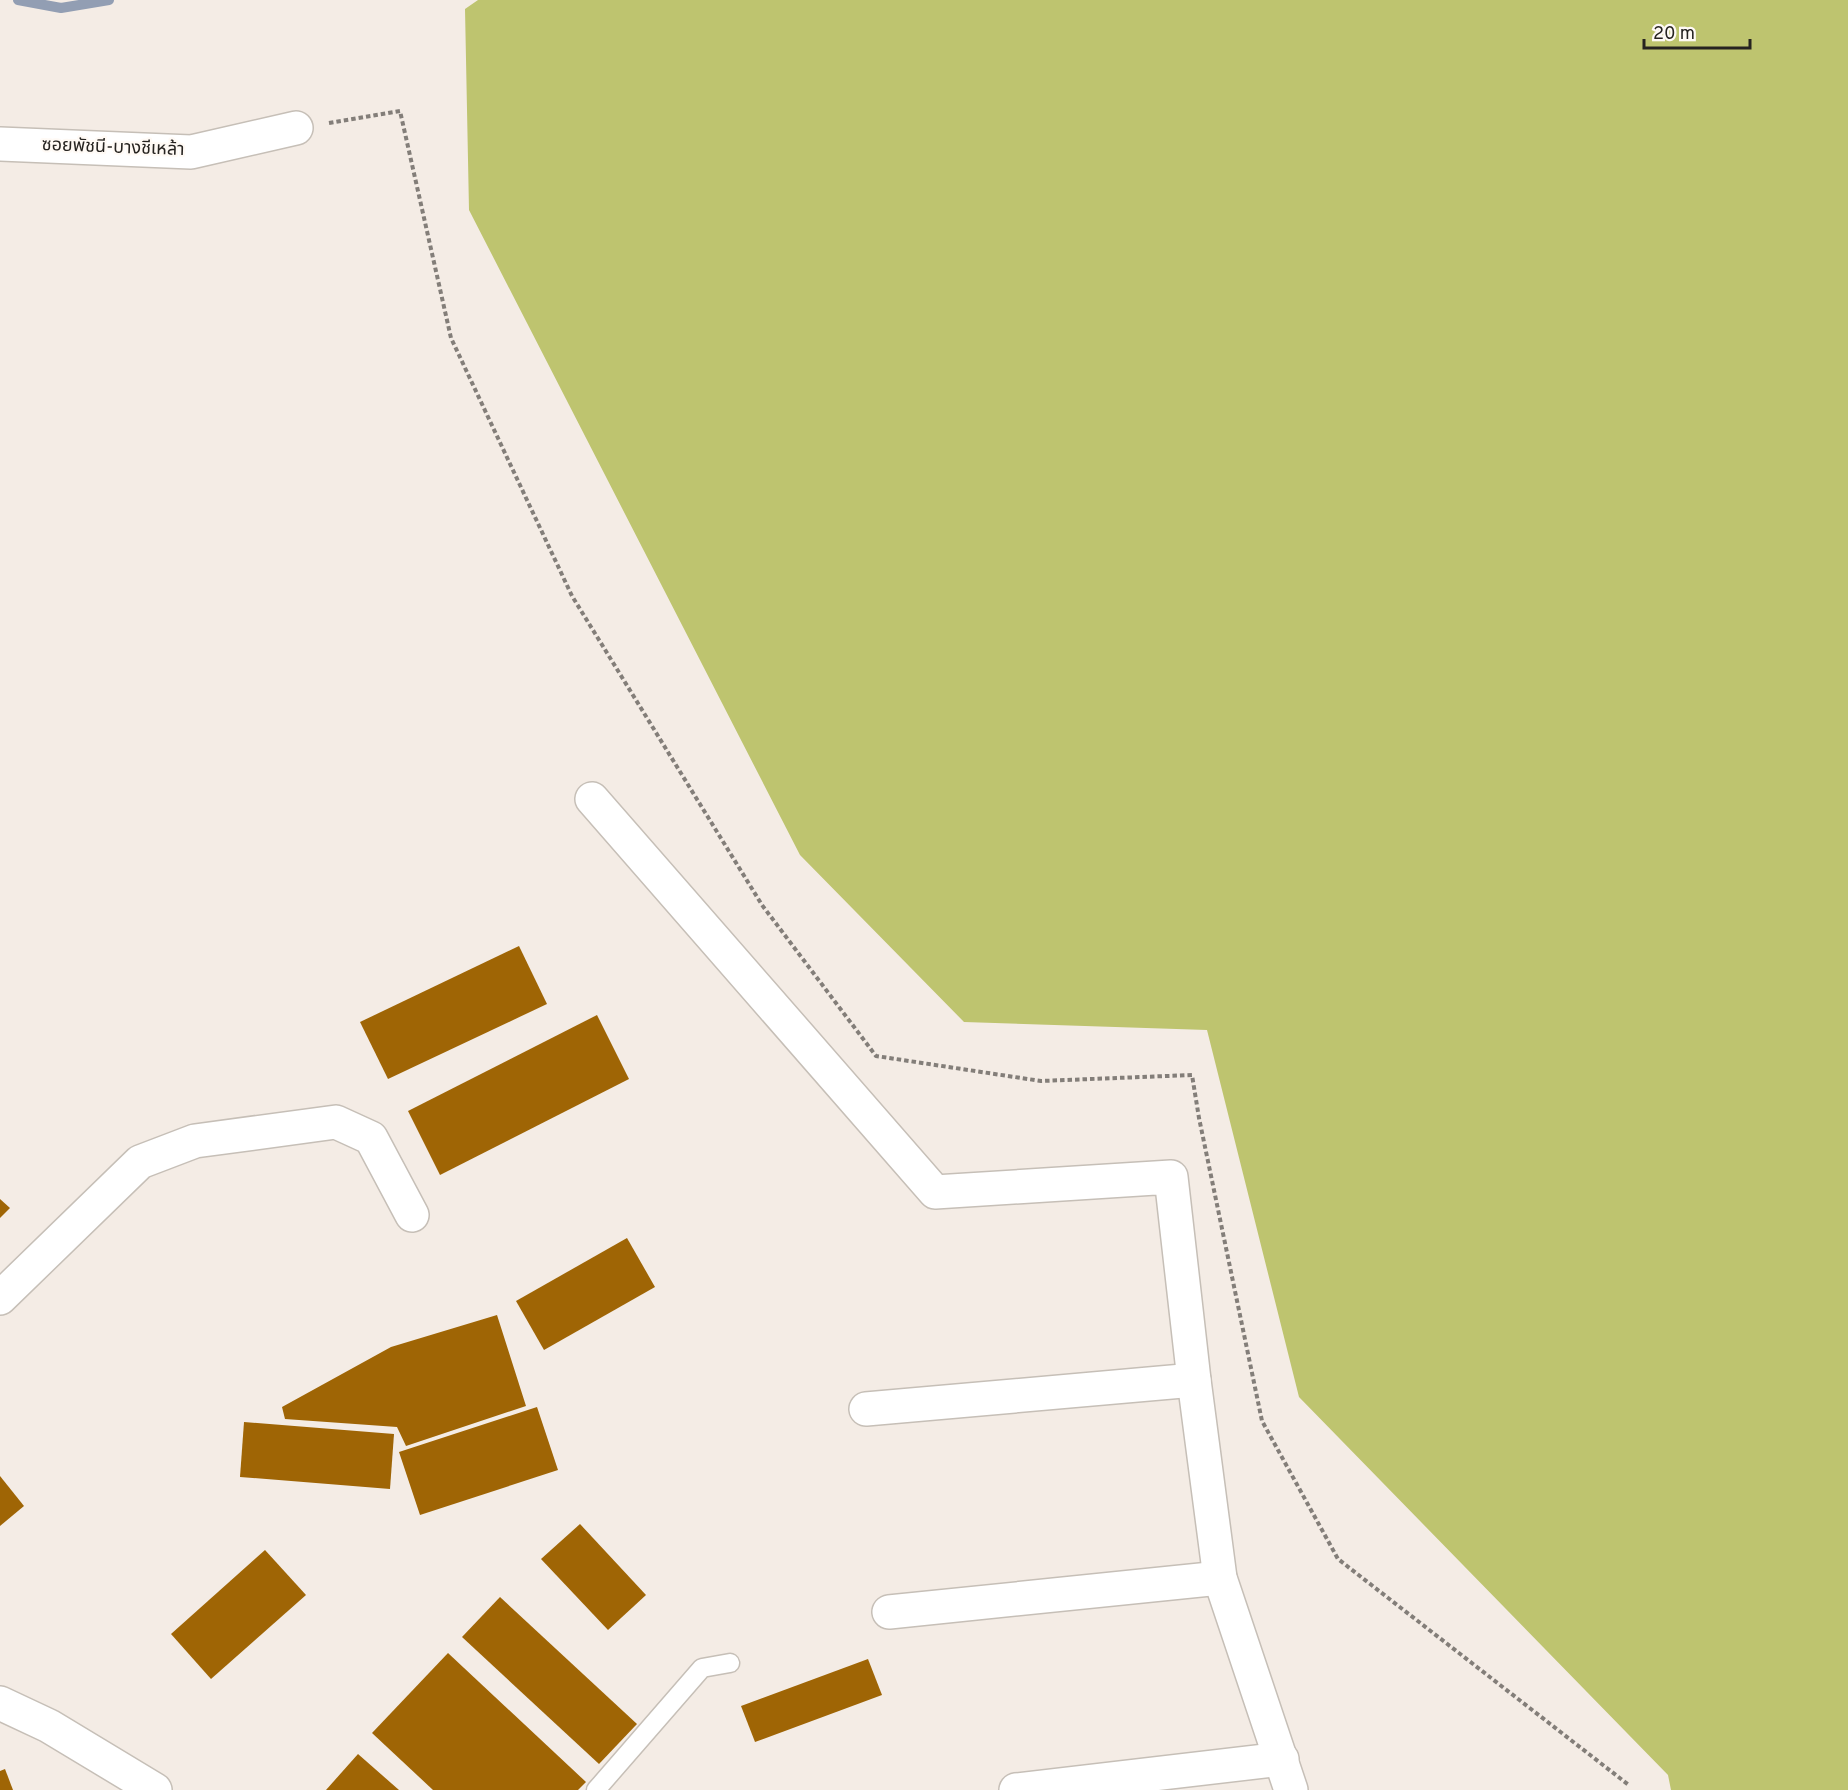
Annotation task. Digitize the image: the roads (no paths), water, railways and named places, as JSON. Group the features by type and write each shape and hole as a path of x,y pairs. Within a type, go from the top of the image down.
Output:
{"street":[{"name":"ซอยพัชนี-บางชีเหล้า","path":"0,144 191,152 296,128"},
{"path":"592,799 935,1192 1171,1176 1194,1380 1220,1578 1291,1790"},
{"path":"0,1298 140,1162 195,1141 336,1122 371,1138 411,1215"},
{"path":"866,1409 1194,1380"},
{"path":"889,1612 1220,1578"},
{"path":"0,1703 49,1726 154,1790"},
{"path":"1016,1790 1282,1759"}],"lane":[{"path":"596,1790 702,1668 730,1663"}],"waterway":[{"path":"18,0 61,8 109,0"}]}
